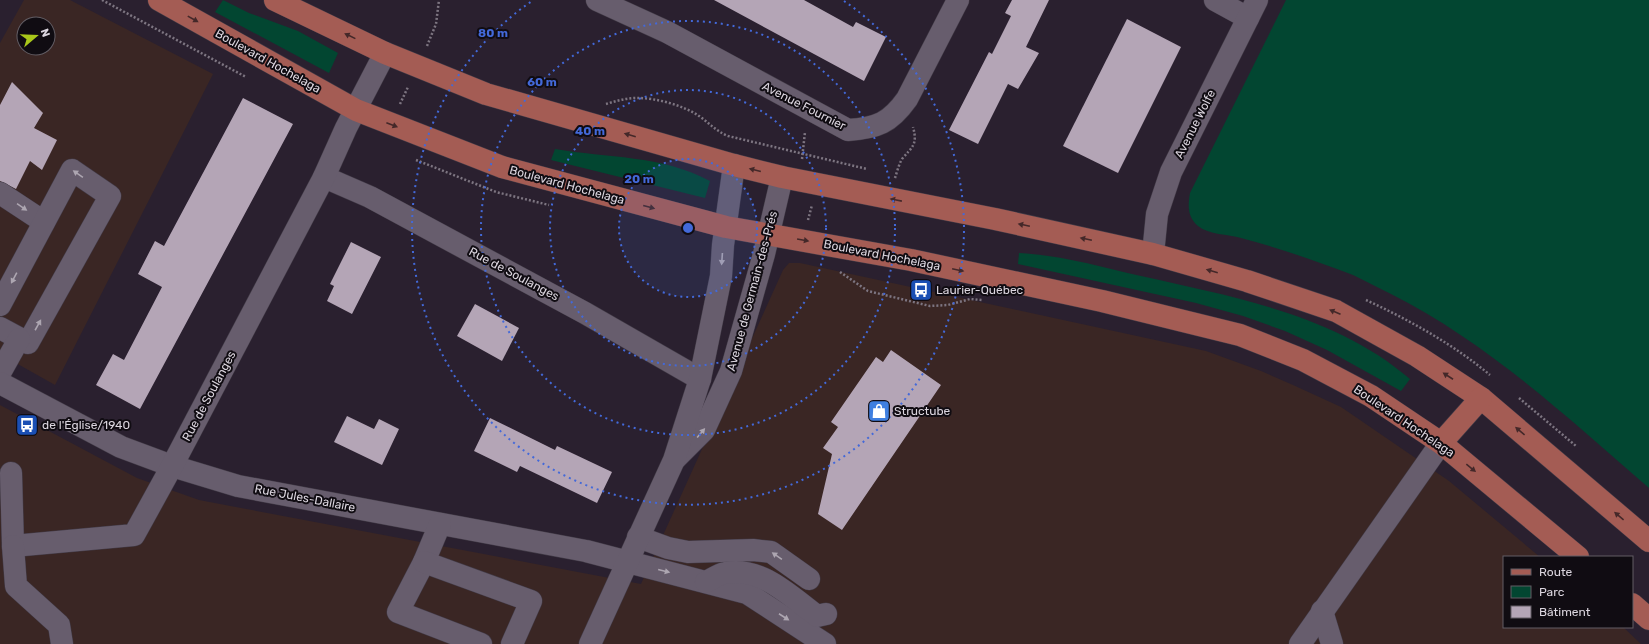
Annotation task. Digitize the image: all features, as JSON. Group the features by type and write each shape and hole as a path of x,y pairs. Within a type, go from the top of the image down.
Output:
{"main road":[{"name":"Boulevard Hochelaga","path":"159,0 356,110 502,167 726,227 911,260 1102,301 1240,335 1303,360 1371,396 1441,443 1577,556"},
{"path":"275,0 385,53 486,94 734,165 1153,254 1247,281 1336,311 1417,356 1481,398 1649,541"},
{"path":"1441,443 1481,398"},
{"path":"1633,605 1649,619"}],"street":[{"name":"Avenue Fournier","path":"598,0 668,32 808,110 848,130 870,128 886,122 898,112 908,99 958,0"},
{"path":"1215,0 1253,9"},
{"name":"Avenue Wolfe","path":"1153,254 1157,214 1171,172 1253,9"},
{"name":"Rue de Soulanges","path":"13,546 134,535 172,466 324,177 346,128 385,53"},
{"name":"Avenue de Germain-des-Prés","path":"590,644 626,562 674,460 700,379 721,276 734,165"},
{"path":"0,305 72,170 110,196 28,344 0,328"},
{"name":"Rue de Soulanges","path":"324,177 370,197 585,313 700,379"},
{"name":"Avenue de Germain-des-Prés","path":"674,460 704,430 731,371 769,235 800,180"},
{"path":"0,193 44,222"},
{"path":"0,373 19,339"},
{"name":"Rue Jules-Dallaire","path":"0,383 121,447 172,466 238,486 586,551 747,593 825,644"},
{"path":"1300,644 1441,443"},
{"path":"11,473 13,546 16,586 59,625 62,644"},
{"path":"440,524 424,562 398,612 481,644"},
{"path":"638,537 668,548 688,552 753,550 771,552 809,579"},
{"path":"424,562 531,601 512,644"},
{"path":"706,582 724,573 743,572 763,577 817,616 826,614"},
{"path":"1322,611 1332,644"}],"path":[{"path":"803,240 800,180 808,110"},
{"path":"888,198 901,160 913,149 915,134 912,125"},
{"path":"800,180 822,158"}],"shaded area":[{"path":"24,0 70,0 213,74 55,385 0,354 0,43"},
{"path":"789,263 800,263 1206,351 1261,371 1341,407 1449,481 1539,556 1503,556 1503,628 1624,628 1641,644 0,644 0,405 137,478 199,500 641,584 783,270"}],"green space":[{"path":"223,0 249,13 298,31 338,53 329,73 215,12"},
{"path":"1286,0 1649,0 1649,488 1526,383 1494,358 1427,313 1353,275 1269,246 1202,229 1194,222 1189,211 1190,193"},
{"path":"555,149 654,162 673,166 710,181 705,198 551,160"},
{"path":"1019,253 1050,256 1081,262 1212,292 1283,311 1350,339 1381,357 1410,379 1401,391 1327,350 1285,331 1243,316 1196,303 1018,264"}],"building":[{"path":"714,0 804,0 853,27 856,22 886,37 864,81"},
{"path":"1012,0 1049,0 1026,47 1039,53 1018,89 1008,84 978,144 949,130 989,52 992,54 1011,16 1005,13"},
{"path":"1127,19 1181,47 1118,173 1063,146"},
{"path":"12,82 43,113 34,128 57,140 42,170 30,161 16,189 0,181 0,105"},
{"path":"243,98 293,124 140,409 96,385 113,354 124,360 162,287 138,274 155,241 164,246"},
{"path":"351,242 381,257 352,314 327,301 334,286 330,284"},
{"path":"475,304 519,328 502,361 457,336"},
{"path":"891,350 941,385 842,530 818,514 832,454 823,448 838,427 831,422 876,357 883,362"},
{"path":"347,416 374,429 379,419 399,429 382,465 334,442"},
{"path":"490,418 555,450 557,446 612,472 597,503 520,466 517,472 474,451"}],"place":[{"name":"Laurier-Québec","path":"921,290"},
{"name":"Structube","path":"879,411"},
{"name":"de l'Église/1940","path":"27,425"}]}
